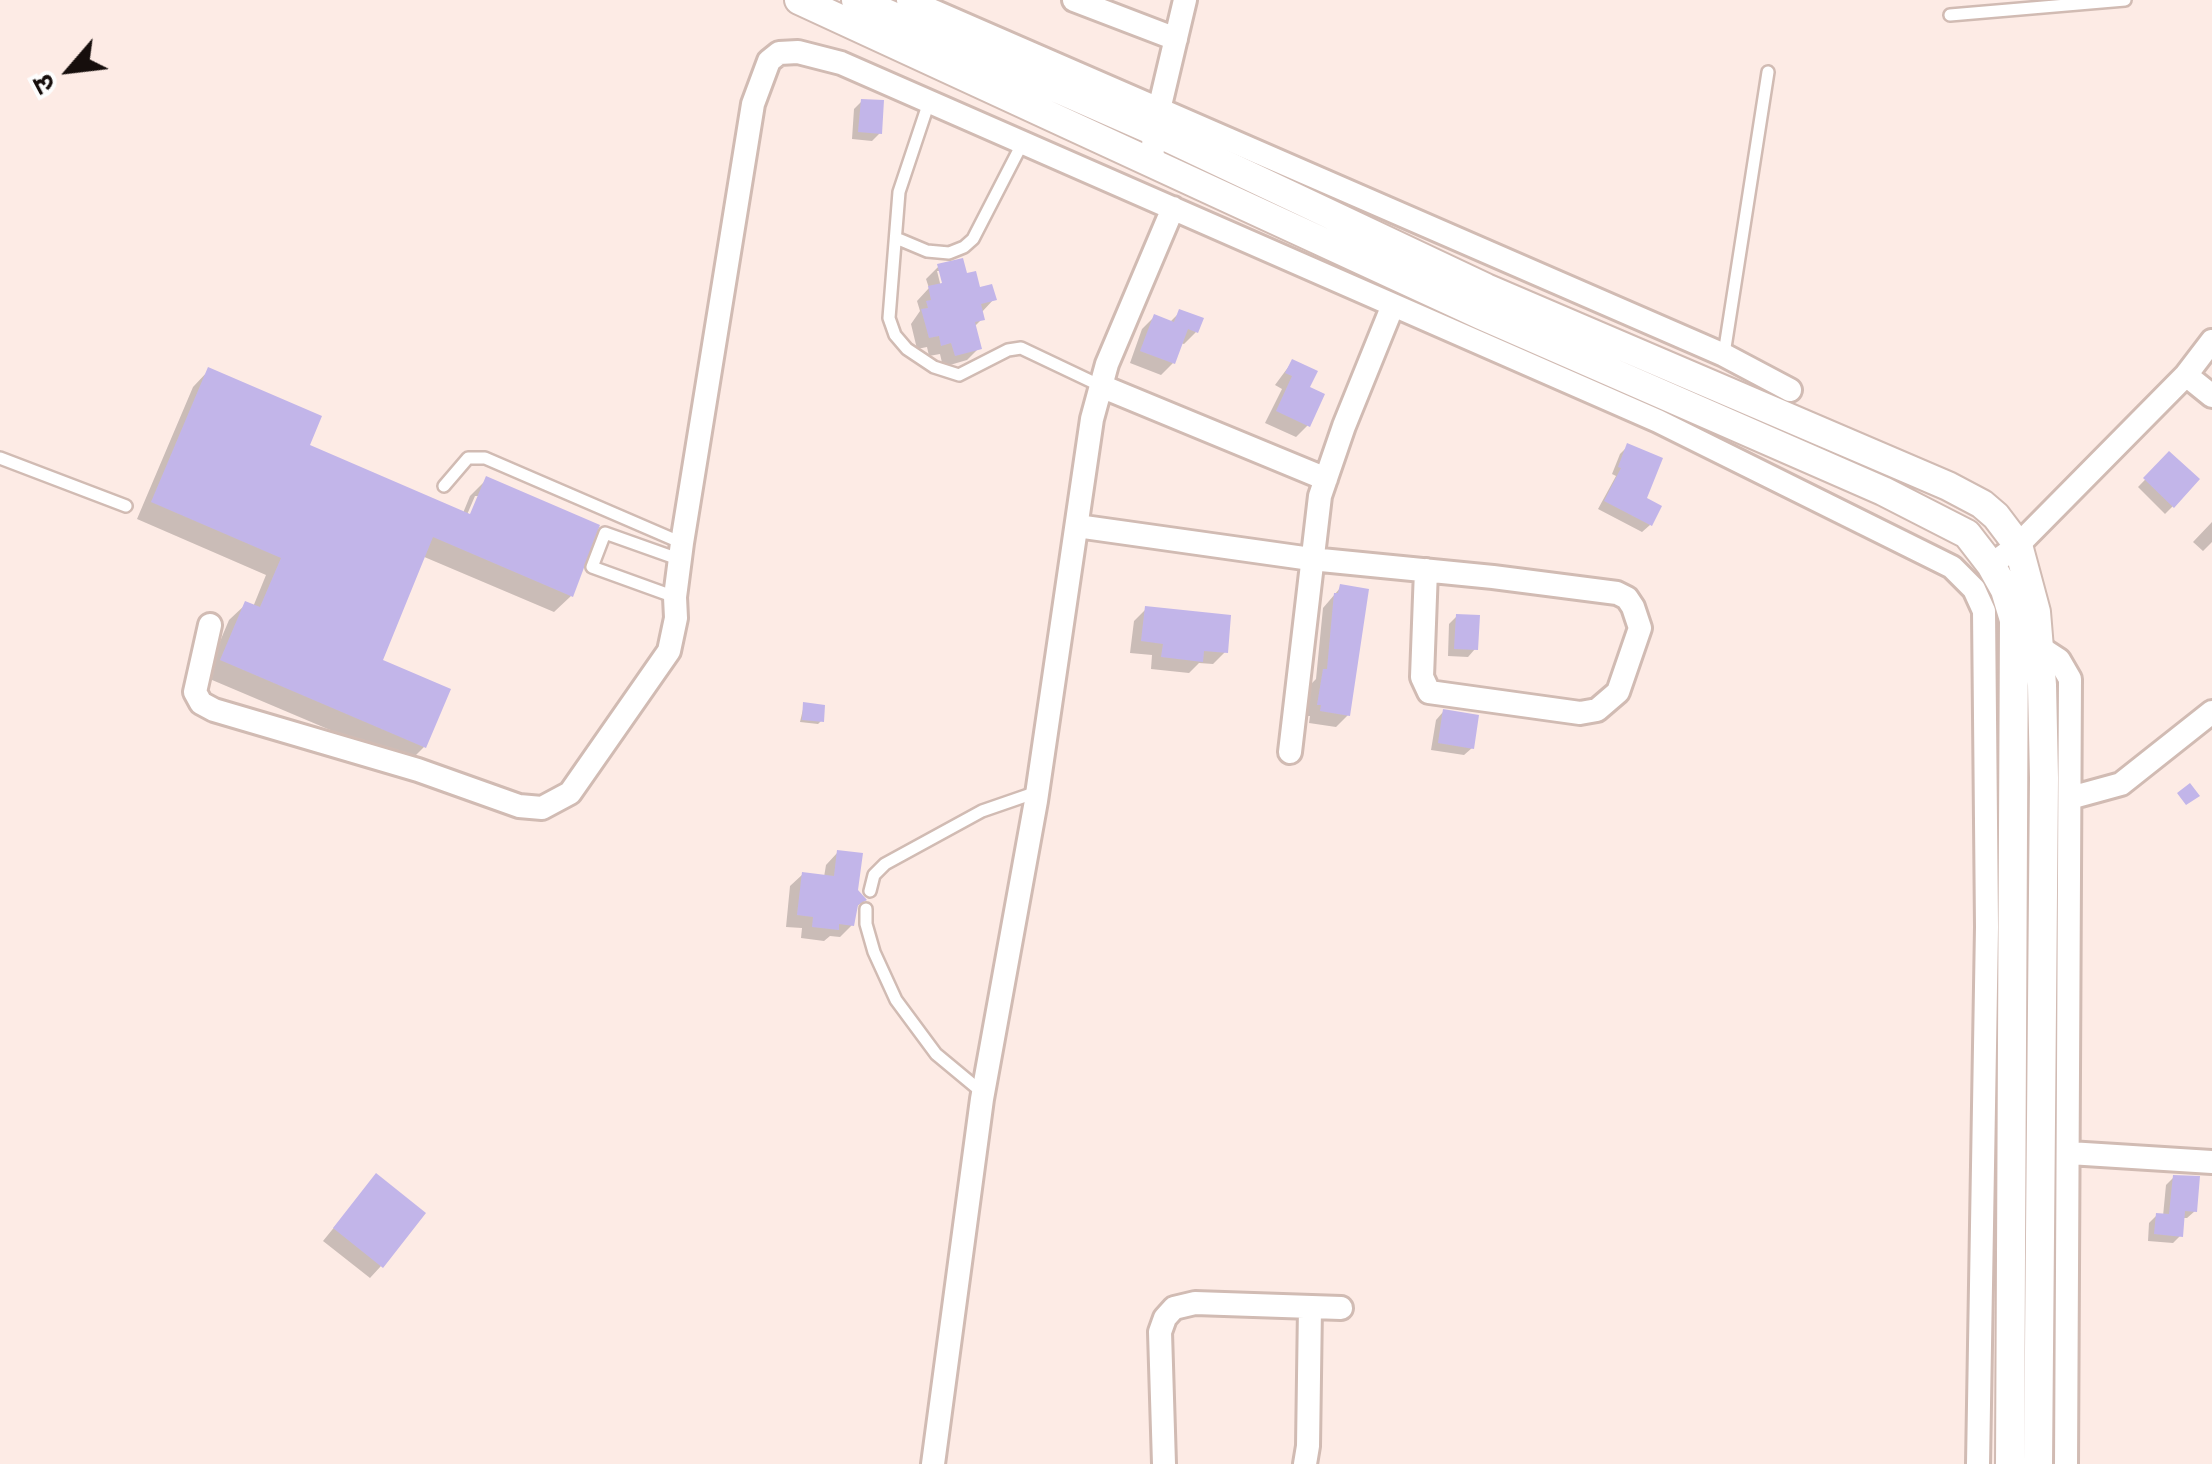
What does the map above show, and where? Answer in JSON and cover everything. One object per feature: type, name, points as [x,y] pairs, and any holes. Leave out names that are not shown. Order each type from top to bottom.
[{"type":"street","points":[[799,0],[1463,306],[1846,475],[1966,534],[2005,590],[2014,620],[2010,1464]]},
{"type":"street","points":[[856,0],[1724,354],[1790,390]]},
{"type":"street","points":[[908,0],[1486,288],[1948,486],[1996,516],[2018,545],[2036,612],[2039,647],[2044,798],[2038,1464]]},
{"type":"street","points":[[1074,0],[1176,39]]},
{"type":"street","points":[[1152,163],[1156,121],[1184,0]]},
{"type":"street","points":[[210,625],[195,692],[201,703],[214,710],[418,770],[519,806],[542,808],[570,794],[669,652],[681,552],[753,104],[769,60],[779,53],[798,52],[841,63],[1658,421],[1952,567],[1974,589],[1984,611],[1986,928],[1978,1464]]},
{"type":"street","points":[[933,1464],[983,1093],[1037,792],[1092,419],[1107,364],[1172,208]]},
{"type":"street","points":[[1290,752],[1311,558],[1326,479],[1393,305]]},
{"type":"street","points":[[1991,565],[2018,545],[2186,375],[2212,342]]},
{"type":"street","points":[[2186,375],[2212,396]]},
{"type":"street","points":[[1101,386],[1326,479]]},
{"type":"street","points":[[1831,507],[1846,475]]},
{"type":"street","points":[[1077,526],[1600,591],[1626,598],[1640,628],[1618,692],[1597,710],[1580,713],[1428,692],[1422,677],[1426,570]]},
{"type":"street","points":[[2039,647],[2059,660],[2070,679],[2066,1464]]},
{"type":"street","points":[[2070,798],[2121,784],[2212,712]]},
{"type":"street","points":[[2068,1153],[2212,1162]]},
{"type":"street","points":[[1164,1464],[1160,1332],[1174,1308],[1195,1303],[1341,1308]]},
{"type":"street","points":[[1305,1464],[1310,1307]]},
{"type":"lane","points":[[1950,16],[2125,0]]},
{"type":"lane","points":[[1724,354],[1768,72]]},
{"type":"lane","points":[[930,102],[899,192],[889,318],[896,336],[907,349],[934,366],[959,374],[1020,348],[1101,386]]},
{"type":"lane","points":[[896,238],[927,251],[949,253],[964,247],[973,239],[1022,142]]},
{"type":"lane","points":[[0,458],[126,506]]},
{"type":"lane","points":[[444,486],[468,458],[485,458],[681,552]]},
{"type":"lane","points":[[675,597],[592,567],[605,533],[681,552]]},
{"type":"lane","points":[[870,891],[874,875],[885,864],[982,811],[1037,792]]},
{"type":"lane","points":[[866,910],[874,952],[896,1000],[936,1054],[983,1093]]},
{"type":"building","points":[[861,99],[884,100],[882,134],[858,132]]},
{"type":"building","points":[[963,258],[967,273],[976,271],[980,287],[992,284],[997,300],[981,304],[985,320],[975,322],[982,349],[955,356],[951,343],[941,346],[939,336],[929,338],[921,309],[928,308],[926,301],[931,300],[928,286],[942,283],[937,264]]},
{"type":"building","points":[[1179,309],[1204,318],[1198,333],[1188,329],[1175,364],[1140,351],[1154,314],[1174,322]]},
{"type":"building","points":[[1292,359],[1318,371],[1310,387],[1325,394],[1310,427],[1276,411],[1292,376],[1285,373]]},
{"type":"building","points":[[208,367],[322,416],[310,445],[470,514],[486,476],[600,525],[573,597],[433,537],[383,660],[451,689],[426,748],[220,660],[245,601],[260,607],[281,558],[151,502]]},
{"type":"building","points":[[1627,443],[1663,458],[1647,498],[1662,506],[1652,526],[1604,501],[1621,468],[1618,467]]},
{"type":"building","points":[[2169,451],[2200,479],[2174,508],[2143,478]]},
{"type":"building","points":[[1340,584],[1369,589],[1350,716],[1320,711],[1321,705],[1317,705],[1323,669],[1327,669],[1334,593],[1338,593]]},
{"type":"building","points":[[1145,606],[1231,615],[1228,653],[1204,651],[1203,662],[1161,657],[1163,644],[1141,641]]},
{"type":"building","points":[[1456,614],[1480,615],[1478,650],[1454,649]]},
{"type":"building","points":[[803,702],[825,705],[824,722],[802,720]]},
{"type":"building","points":[[1443,709],[1479,715],[1474,749],[1438,743]]},
{"type":"building","points":[[2190,783],[2200,796],[2186,805],[2177,793]]},
{"type":"building","points":[[837,850],[863,853],[858,890],[867,900],[858,905],[854,926],[839,924],[839,930],[812,927],[813,917],[797,915],[802,872],[834,876]]},
{"type":"building","points":[[376,1173],[426,1213],[383,1268],[333,1228]]},
{"type":"building","points":[[2173,1175],[2200,1176],[2197,1212],[2185,1211],[2183,1237],[2154,1234],[2156,1213],[2169,1214]]}]
